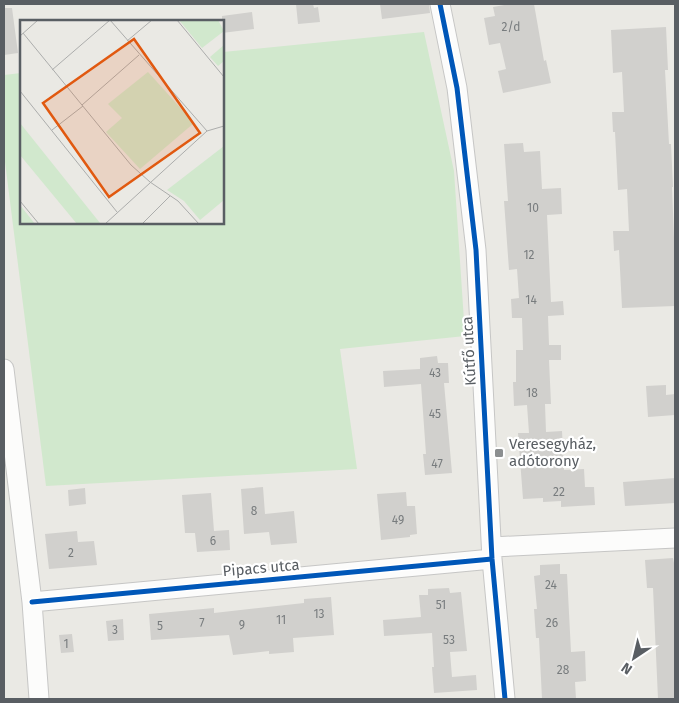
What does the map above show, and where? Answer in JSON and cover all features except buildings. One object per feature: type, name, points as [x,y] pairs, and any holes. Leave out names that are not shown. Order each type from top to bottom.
[{"type":"street","name":"Kútfő utca","points":[[440,4],[457,88],[476,250],[492,553],[505,699]]},
{"type":"street","points":[[4,369],[32,602],[39,699]]},
{"type":"street","name":"Pipacs utca","points":[[32,602],[492,553],[675,538]]},
{"type":"green space","points":[[424,32],[454,171],[465,336],[340,349],[357,469],[46,486],[4,154],[4,75],[20,73],[20,224],[224,224],[224,52]]},
{"type":"cycle path","points":[[440,4],[457,88],[476,250],[492,559],[505,699]]},
{"type":"cycle path","points":[[32,602],[492,559]]},
{"type":"place","name":"Veresegyház, adótorony","points":[[499,453]]}]
